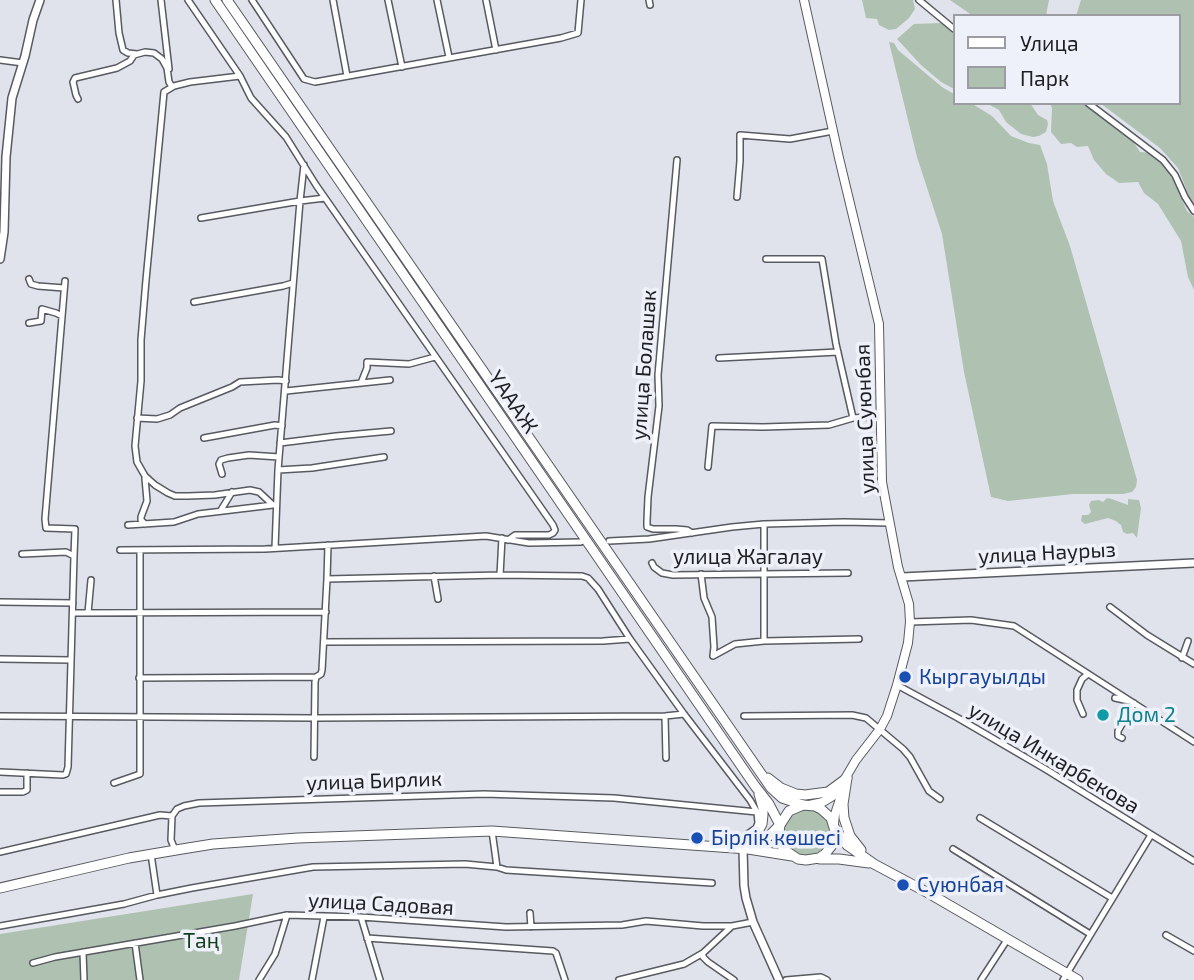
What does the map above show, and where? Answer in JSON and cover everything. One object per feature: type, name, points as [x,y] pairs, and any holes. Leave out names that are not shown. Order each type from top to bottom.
[{"type":"main road","name":"ҮАААЖ","points":[[215,0],[769,804],[780,825]]},
{"type":"main road","name":"ҮАААЖ","points":[[227,0],[774,792],[787,801],[806,805]]},
{"type":"main road","name":"улица Суюнбая","points":[[804,0],[879,324],[882,482],[898,567],[909,604],[910,622],[908,643],[897,685],[880,729],[832,797],[823,802],[806,805]]},
{"type":"main road","points":[[756,766],[781,789],[805,795],[828,792],[847,778]]},
{"type":"main road","points":[[813,860],[825,854],[835,837],[835,814],[847,778]]},
{"type":"main road","points":[[847,778],[843,804],[845,825],[853,841],[874,864]]},
{"type":"main road","points":[[725,847],[746,843],[760,829],[763,808],[755,786]]},
{"type":"main road","points":[[749,849],[763,841],[780,825],[789,811],[806,805],[821,808],[831,818],[834,827],[848,845],[874,864],[1007,940],[1065,977],[1077,980]]},
{"type":"main road","points":[[780,825],[782,846],[792,856]]},
{"type":"main road","points":[[0,888],[152,854],[213,844],[287,838],[492,831],[749,849],[806,860],[839,859],[874,864]]},
{"type":"street","points":[[0,259],[4,139],[12,98],[40,0]]},
{"type":"street","points":[[117,0],[123,50],[128,53],[150,52],[158,55],[165,63],[171,85],[174,86]]},
{"type":"street","points":[[161,0],[168,76]]},
{"type":"street","points":[[188,0],[240,76],[251,97],[286,137],[325,198],[555,530],[549,535],[505,539]]},
{"type":"street","points":[[252,0],[304,79],[315,82],[578,33],[581,0]]},
{"type":"street","points":[[333,0],[348,76]]},
{"type":"street","points":[[388,0],[402,67]]},
{"type":"street","points":[[437,0],[449,57]]},
{"type":"street","points":[[486,0],[496,50]]},
{"type":"street","points":[[919,0],[953,28]]},
{"type":"street","points":[[78,99],[73,82],[75,78],[117,68],[137,54]]},
{"type":"street","points":[[0,60],[23,63]]},
{"type":"street","points":[[240,76],[190,82],[164,92],[145,280],[135,446],[137,462],[145,476],[159,488],[175,496],[215,495],[242,490],[259,492],[275,505]]},
{"type":"street","points":[[1091,105],[1163,160],[1194,211]]},
{"type":"street","points":[[737,197],[740,135],[790,138],[833,131]]},
{"type":"street","name":"улица Болашак","points":[[677,160],[658,375],[659,406],[647,527],[687,530],[692,533]]},
{"type":"street","points":[[275,548],[275,505],[304,165]]},
{"type":"street","points":[[201,218],[325,198]]},
{"type":"street","points":[[766,259],[822,259],[853,418]]},
{"type":"street","points":[[29,279],[31,284],[38,286],[64,288]]},
{"type":"street","points":[[0,772],[66,774],[68,767],[75,529],[46,528],[65,281]]},
{"type":"street","points":[[194,302],[293,283]]},
{"type":"street","points":[[29,323],[41,321],[41,309],[62,316]]},
{"type":"street","points":[[719,358],[838,352]]},
{"type":"street","points":[[361,383],[367,368],[366,362],[409,364],[435,357]]},
{"type":"street","points":[[286,391],[390,380]]},
{"type":"street","points":[[138,418],[157,419],[170,415],[240,382],[286,382]]},
{"type":"street","points":[[708,467],[712,426],[829,425],[853,418],[881,416]]},
{"type":"street","points":[[204,438],[282,426]]},
{"type":"street","points":[[280,443],[391,431]]},
{"type":"street","points":[[222,474],[219,464],[221,460],[249,455],[279,457]]},
{"type":"street","points":[[278,470],[312,468],[384,457]]},
{"type":"street","points":[[145,476],[147,501],[141,517],[145,524]]},
{"type":"street","points":[[220,511],[232,492]]},
{"type":"street","points":[[128,526],[174,522],[198,514],[275,505]]},
{"type":"street","points":[[609,541],[649,539],[764,524],[889,523]]},
{"type":"street","points":[[764,524],[764,641]]},
{"type":"street","points":[[120,550],[275,548],[486,536],[529,543],[581,542]]},
{"type":"street","points":[[500,575],[505,539]]},
{"type":"street","points":[[139,678],[316,677],[321,674],[328,545]]},
{"type":"street","points":[[114,783],[140,774],[140,551]]},
{"type":"street","points":[[22,554],[66,552],[74,555]]},
{"type":"street","name":"улица Жагалау","points":[[652,563],[662,573],[673,575],[848,573]]},
{"type":"street","name":"улица Наурыз","points":[[902,577],[1194,563]]},
{"type":"street","points":[[701,574],[702,588],[712,617],[713,656],[735,644],[859,639]]},
{"type":"street","points":[[327,579],[500,575],[588,578],[757,812],[756,828],[741,838],[731,840],[725,847]]},
{"type":"street","points":[[434,576],[438,599]]},
{"type":"street","points":[[88,613],[91,580]]},
{"type":"street","points":[[0,602],[73,603]]},
{"type":"street","points":[[1110,607],[1135,627],[1194,664]]},
{"type":"street","points":[[73,613],[326,612]]},
{"type":"street","points":[[910,622],[971,620],[1014,626],[1194,741]]},
{"type":"street","points":[[324,642],[630,639]]},
{"type":"street","points":[[1182,658],[1188,641]]},
{"type":"street","points":[[0,659],[71,660]]},
{"type":"street","points":[[1083,714],[1077,700],[1077,690],[1082,679],[1088,674]]},
{"type":"street","points":[[314,757],[316,677]]},
{"type":"street","name":"улица Инкарбекова","points":[[897,685],[958,718],[1194,861]]},
{"type":"street","points":[[1115,698],[1133,703]]},
{"type":"street","points":[[1122,738],[1118,736],[1118,731],[1133,703]]},
{"type":"street","points":[[0,716],[315,718],[684,714]]},
{"type":"street","points":[[744,716],[852,715],[866,718],[910,757],[929,791],[940,799]]},
{"type":"street","points":[[665,716],[666,758]]},
{"type":"street","points":[[0,792],[27,790],[27,773]]},
{"type":"street","name":"улица Бирлик","points":[[0,852],[160,816],[172,816],[177,809],[199,803],[469,794],[614,798],[757,812]]},
{"type":"street","points":[[172,816],[171,840],[175,850]]},
{"type":"street","points":[[980,817],[1112,898]]},
{"type":"street","points":[[492,831],[497,867]]},
{"type":"street","points":[[1065,977],[1151,835]]},
{"type":"street","points":[[749,849],[744,886],[754,922],[779,980]]},
{"type":"street","points":[[953,849],[1090,934]]},
{"type":"street","points":[[152,854],[157,895]]},
{"type":"street","points":[[0,926],[313,867],[466,864],[712,883]]},
{"type":"street","points":[[530,913],[531,927]]},
{"type":"street","points":[[259,980],[275,954],[286,915]]},
{"type":"street","name":"улица Садовая","points":[[33,962],[286,915],[506,927],[622,925],[646,920],[703,926],[732,926],[754,922]]},
{"type":"street","points":[[312,980],[324,916]]},
{"type":"street","points":[[360,917],[380,980]]},
{"type":"street","points":[[619,980],[684,964],[703,953],[732,926]]},
{"type":"street","points":[[1166,936],[1194,951]]},
{"type":"street","points":[[367,938],[552,951],[556,953],[565,980]]},
{"type":"street","points":[[981,980],[1007,940]]},
{"type":"street","points":[[135,943],[140,980]]},
{"type":"street","points":[[83,952],[84,980]]},
{"type":"street","points":[[703,953],[703,957],[719,974],[734,980]]},
{"type":"street","points":[[786,980],[821,976],[827,980]]},
{"type":"green space","points":[[862,0],[913,0],[915,9],[896,29],[889,30],[879,25],[877,19],[866,18]]},
{"type":"green space","points":[[950,0],[1049,0],[1046,14],[970,14]]},
{"type":"green space","points":[[1081,0],[1194,0],[1194,203],[1178,168],[1160,148],[1103,105],[1180,105],[1180,14],[1077,14]]},
{"type":"green space","points":[[940,23],[953,32],[953,88],[921,65],[897,39],[914,24]]},
{"type":"green space","points":[[889,42],[894,43],[898,50],[953,93],[953,105],[974,105],[992,116],[1011,136],[1040,145],[1047,164],[1053,201],[1070,246],[1137,480],[1132,492],[1073,494],[1008,501],[991,497],[964,372],[942,234],[917,157]]},
{"type":"green space","points":[[990,105],[1031,105],[1038,115],[1047,120],[1046,132],[1033,137],[1021,134],[1006,122],[999,110]]},
{"type":"green space","points":[[1051,105],[1088,105],[1100,112],[1133,141],[1140,152],[1154,153],[1170,173],[1187,211],[1194,217],[1194,290],[1188,277],[1181,241],[1158,204],[1144,193],[1138,182],[1119,183],[1106,174],[1094,160],[1088,146],[1061,144],[1051,132]]},
{"type":"green space","points":[[1107,498],[1128,505],[1128,499],[1139,500],[1141,508],[1137,538],[1133,533],[1123,532],[1121,525],[1108,518],[1085,524],[1081,521],[1082,515],[1091,512],[1091,501],[1103,502]]},
{"type":"green space","points":[[807,809],[823,816],[830,832],[823,848],[807,855],[791,848],[784,832],[791,816]]},
{"type":"green space","name":"Таң","points":[[253,894],[239,980],[0,980],[0,934]]},
{"type":"place","name":"Кыргауылды","points":[[905,677]]},
{"type":"place","name":"Дом 2","points":[[1103,715]]},
{"type":"place","name":"Бірлік көшесі","points":[[697,838]]},
{"type":"place","name":"Суюнбая","points":[[903,885]]}]
